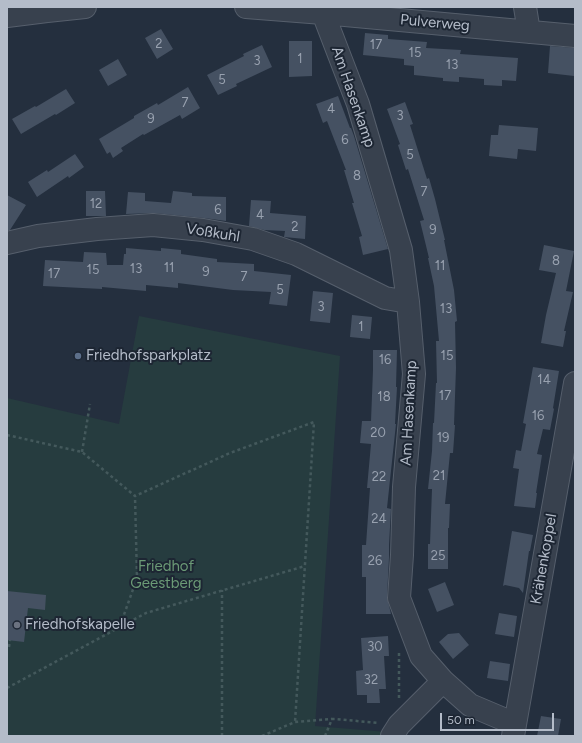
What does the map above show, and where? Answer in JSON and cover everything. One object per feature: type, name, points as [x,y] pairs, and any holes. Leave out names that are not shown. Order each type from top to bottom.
[{"type":"street","points":[[7,16],[47,10],[85,7]]},
{"type":"street","name":"Pulverweg","points":[[246,7],[575,36]]},
{"type":"street","points":[[525,7],[529,32]]},
{"type":"street","name":"Am Hasenkamp","points":[[323,13],[358,104],[402,250],[414,374],[404,487],[399,598],[421,656],[443,681],[470,705],[514,730]]},
{"type":"street","name":"Voßkuhl","points":[[7,243],[38,236],[97,229],[153,226],[203,230],[253,240],[296,254],[385,298],[408,302]]},
{"type":"street","name":"Krähenkoppel","points":[[514,730],[575,383]]},
{"type":"street","points":[[396,730],[443,681]]},
{"type":"path","points":[[82,452],[90,404]]},
{"type":"path","points":[[135,496],[230,453],[314,422],[295,722]]},
{"type":"path","points":[[7,435],[82,452],[135,496],[137,578],[120,627]]},
{"type":"path","points":[[7,688],[146,612],[305,566]]},
{"type":"path","points":[[222,590],[222,736]]},
{"type":"path","points":[[9,646],[10,640]]},
{"type":"path","points":[[262,736],[295,722],[332,719],[396,730],[399,646]]},
{"type":"path","points":[[325,736],[332,719]]},
{"type":"green space","name":"Friedhof Geestberg","points":[[139,316],[340,356],[315,726],[387,732],[384,736],[7,736],[7,398],[119,424]]},
{"type":"building","points":[[161,29],[173,49],[157,59],[145,38]]},
{"type":"building","points":[[365,33],[388,35],[388,39],[427,42],[426,48],[461,50],[460,54],[518,58],[516,81],[502,80],[502,86],[484,85],[484,79],[459,77],[459,82],[443,81],[443,78],[414,75],[414,66],[404,65],[404,59],[363,55]]},
{"type":"building","points":[[289,41],[312,41],[312,76],[289,77]]},
{"type":"building","points":[[262,45],[272,67],[236,84],[237,86],[218,95],[207,75]]},
{"type":"building","points":[[550,46],[575,48],[574,76],[548,73]]},
{"type":"building","points":[[118,59],[127,75],[108,86],[99,70]]},
{"type":"building","points":[[188,87],[200,108],[182,119],[180,115],[144,135],[143,134],[121,148],[123,151],[113,158],[110,152],[107,154],[99,139],[134,118],[134,116],[157,103],[158,105]]},
{"type":"building","points":[[66,89],[75,103],[21,134],[12,119]]},
{"type":"building","points":[[338,96],[354,136],[388,249],[363,255],[359,237],[362,236],[344,170],[346,170],[327,121],[323,123],[316,104]]},
{"type":"building","points":[[405,102],[413,124],[410,125],[427,179],[429,178],[445,240],[454,290],[457,321],[455,322],[455,425],[453,453],[450,453],[445,504],[450,504],[448,528],[448,569],[428,569],[428,544],[430,544],[432,489],[428,489],[437,383],[436,341],[439,341],[434,286],[420,221],[424,220],[408,169],[406,170],[398,145],[400,144],[387,109]]},
{"type":"building","points":[[499,125],[538,128],[536,151],[518,149],[517,159],[489,156],[491,135],[498,135]]},
{"type":"building","points":[[75,154],[84,167],[69,178],[68,176],[37,197],[28,182],[47,170],[48,172]]},
{"type":"building","points":[[86,191],[105,191],[106,216],[86,216]]},
{"type":"building","points":[[173,191],[192,193],[192,196],[226,197],[226,221],[154,213],[126,214],[128,192],[145,193],[145,201],[171,203]]},
{"type":"building","points":[[7,195],[26,205],[10,230],[7,230]]},
{"type":"building","points":[[251,200],[271,201],[270,213],[306,216],[305,239],[284,237],[285,231],[264,230],[249,226]]},
{"type":"building","points":[[544,245],[574,251],[566,291],[573,292],[564,331],[566,331],[563,347],[541,343],[556,273],[539,270]]},
{"type":"building","points":[[126,248],[161,251],[161,248],[181,250],[181,254],[217,259],[217,262],[254,264],[254,271],[291,275],[287,306],[269,304],[271,292],[233,290],[178,283],[178,288],[146,285],[146,291],[102,287],[102,289],[43,286],[45,260],[83,262],[84,252],[106,253],[107,265],[123,265]]},
{"type":"building","points":[[313,291],[333,293],[330,323],[310,321]]},
{"type":"building","points":[[352,315],[372,317],[370,339],[350,337]]},
{"type":"building","points":[[373,350],[397,350],[396,424],[387,508],[391,509],[387,597],[391,614],[366,614],[366,577],[362,577],[362,545],[366,545],[370,488],[367,488],[371,444],[360,443],[362,421],[371,421]]},
{"type":"building","points":[[533,367],[559,371],[550,430],[543,429],[537,454],[542,455],[535,508],[514,506],[519,469],[513,468],[516,450],[521,451],[526,424],[523,423]]},
{"type":"building","points":[[512,531],[533,535],[529,551],[523,593],[519,588],[505,585],[503,586]]},
{"type":"building","points":[[445,582],[454,605],[437,612],[428,589]]},
{"type":"building","name":"Friedhofskapelle","points":[[7,591],[46,595],[45,610],[28,608],[24,642],[7,640]]},
{"type":"building","points":[[499,613],[517,616],[514,637],[495,634]]},
{"type":"building","points":[[459,633],[469,645],[453,659],[439,642],[448,634]]},
{"type":"building","points":[[388,636],[389,656],[384,656],[386,689],[379,689],[380,703],[367,703],[367,695],[357,695],[356,671],[363,670],[361,638]]},
{"type":"building","points":[[490,661],[510,664],[508,681],[487,678]]},
{"type":"building","points":[[541,716],[561,719],[558,736],[537,736]]},
{"type":"place","name":"Friedhofsparkplatz","points":[[78,356]]},
{"type":"place","name":"Friedhofskapelle","points":[[17,625]]}]
